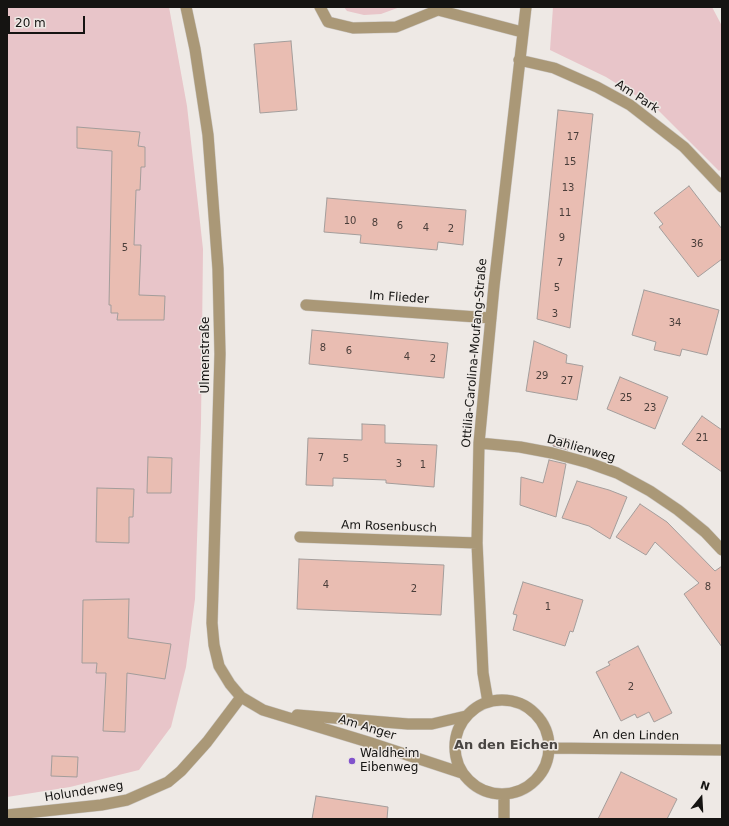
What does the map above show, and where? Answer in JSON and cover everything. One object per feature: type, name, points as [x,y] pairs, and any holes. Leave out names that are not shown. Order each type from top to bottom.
[{"type":"street","name":"Ulmenstraße","points":[[186,7],[195,49],[208,134],[218,269],[220,354],[212,623],[213,638],[219,666],[230,684],[241,697]]},
{"type":"street","points":[[320,7],[328,22],[353,28],[396,27],[436,8],[522,32]]},
{"type":"street","name":"Ottilia-Carolina-Moufang-Straße","points":[[488,702],[483,673],[477,543],[479,443],[491,318],[526,7]]},
{"type":"street","name":"Am Park","points":[[519,60],[554,68],[597,87],[630,105],[684,147],[722,188]]},
{"type":"street","name":"Im Flieder","points":[[306,305],[491,318]]},
{"type":"street","name":"Dahlienweg","points":[[479,443],[520,447],[552,453],[589,463],[617,473],[650,491],[678,510],[706,532],[722,550]]},
{"type":"street","name":"Am Rosenbusch","points":[[300,537],[477,543]]},
{"type":"street","name":"Am Anger","points":[[241,697],[263,710],[462,773]]},
{"type":"street","name":"Holunderweg","points":[[10,816],[101,805],[127,800],[168,782],[181,771],[207,742],[241,697]]},
{"type":"street","name":"Am Anger","points":[[509,700],[526,705],[538,716],[547,730],[550,748],[549,758],[537,780],[523,790],[504,795],[486,792],[470,783],[462,773],[455,756],[454,742],[457,729],[466,716],[479,705],[488,702],[509,700]]},
{"type":"street","name":"Am Anger","points":[[263,710],[328,718],[432,724],[466,716]]},
{"type":"street","name":"An den Linden","points":[[550,748],[722,750]]},
{"type":"street","points":[[504,795],[504,819]]},
{"type":"shaded area","points":[[7,7],[169,7],[187,106],[203,249],[201,423],[195,599],[186,667],[171,727],[139,770],[70,787],[7,797]]},
{"type":"shaded area","points":[[344,7],[400,7],[381,14],[364,15],[347,11]]},
{"type":"shaded area","points":[[553,7],[712,7],[722,26],[722,169],[719,171],[656,108],[606,77],[550,50]]},
{"type":"building","points":[[291,41],[297,110],[260,113],[254,44]]},
{"type":"building","points":[[558,110],[593,114],[570,328],[537,319]]},
{"type":"building","points":[[77,127],[140,132],[138,146],[145,147],[145,167],[141,167],[140,190],[136,190],[134,245],[141,245],[139,295],[165,296],[164,320],[117,320],[118,313],[111,313],[111,305],[109,305],[112,151],[77,148]]},
{"type":"building","points":[[689,186],[722,229],[722,259],[698,277],[659,227],[663,224],[654,213]]},
{"type":"building","points":[[327,198],[466,210],[463,245],[438,242],[437,250],[360,243],[361,235],[324,232]]},
{"type":"building","points":[[644,290],[719,310],[707,355],[682,349],[680,356],[654,350],[656,342],[632,335]]},
{"type":"building","points":[[312,330],[448,343],[444,378],[309,364]]},
{"type":"building","points":[[534,341],[567,355],[566,363],[583,366],[577,400],[526,391]]},
{"type":"building","points":[[620,377],[668,397],[655,429],[607,409]]},
{"type":"building","points":[[702,416],[722,430],[722,472],[682,444]]},
{"type":"building","points":[[362,424],[385,425],[385,443],[437,445],[434,487],[386,483],[386,480],[333,478],[333,486],[306,485],[308,438],[362,440]]},
{"type":"building","points":[[555,437],[570,440],[568,450],[553,446]]},
{"type":"building","points":[[148,457],[172,458],[171,493],[147,493]]},
{"type":"building","points":[[549,460],[566,464],[556,517],[520,505],[521,477],[543,483]]},
{"type":"building","points":[[577,481],[627,497],[610,539],[589,526],[562,518]]},
{"type":"building","points":[[97,488],[134,489],[133,517],[129,517],[129,543],[96,542]]},
{"type":"building","points":[[640,504],[667,522],[715,571],[722,566],[722,647],[684,594],[699,583],[655,542],[646,555],[616,537]]},
{"type":"building","points":[[299,559],[444,565],[441,615],[297,609]]},
{"type":"building","points":[[523,582],[583,600],[573,632],[570,631],[565,646],[513,630],[517,615],[513,614]]},
{"type":"building","points":[[129,599],[128,638],[171,644],[165,679],[127,673],[125,732],[103,731],[106,673],[96,673],[97,663],[82,663],[83,600]]},
{"type":"building","points":[[638,646],[672,713],[654,722],[649,712],[637,718],[635,714],[621,721],[596,672],[610,665],[608,662]]},
{"type":"building","points":[[52,756],[78,757],[77,777],[51,776]]},
{"type":"building","points":[[621,772],[677,799],[667,819],[598,819]]},
{"type":"building","points":[[316,796],[388,807],[387,819],[312,819]]},
{"type":"place","name":"Waldheim Eibenweg","points":[[352,761]]},
{"type":"district","name":"An den Eichen","points":[[506,746]]}]
